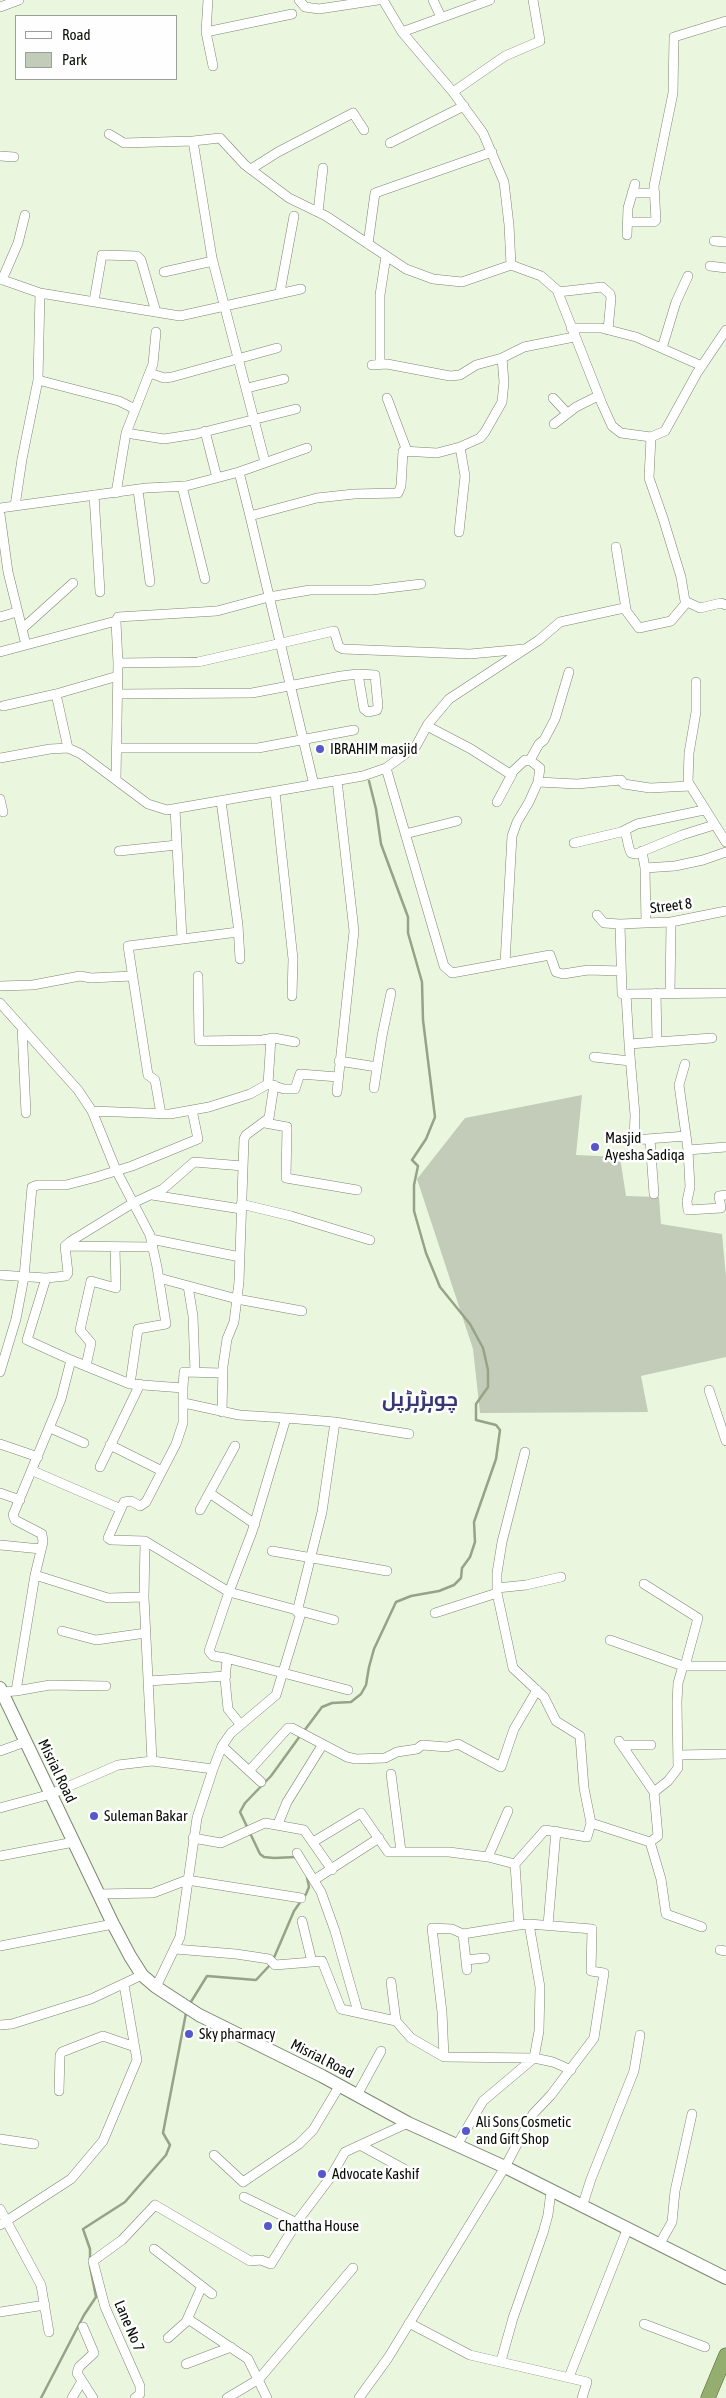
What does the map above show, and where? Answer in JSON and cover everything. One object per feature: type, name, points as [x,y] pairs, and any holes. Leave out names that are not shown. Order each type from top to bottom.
[{"type":"highway","points":[[708,2398],[726,2355]]},
{"type":"main road","name":"Misrial Road","points":[[1,1690],[113,1924],[142,1975],[156,1987],[199,2015],[340,2085],[408,2124],[505,2167],[627,2230],[726,2278]]},
{"type":"street","points":[[0,7],[19,0]]},
{"type":"street","points":[[208,0],[206,32],[213,66]]},
{"type":"street","points":[[299,0],[305,7],[319,9],[378,0]]},
{"type":"street","points":[[383,0],[402,32],[477,121],[492,152],[504,182],[510,225],[511,265]]},
{"type":"street","points":[[433,0],[441,17]]},
{"type":"street","points":[[402,32],[490,0]]},
{"type":"street","points":[[454,92],[505,56],[540,40],[533,0]]},
{"type":"street","points":[[206,32],[292,14]]},
{"type":"street","points":[[628,222],[654,222],[656,220],[654,186],[665,123],[673,93],[672,40],[676,35],[726,21]]},
{"type":"street","points":[[390,144],[464,106]]},
{"type":"street","points":[[251,169],[278,152],[353,113],[364,130]]},
{"type":"street","points":[[109,134],[124,143],[193,141],[220,138],[251,169],[289,198],[318,212],[406,269],[433,280],[462,282],[511,265],[541,276],[558,292],[598,396],[616,430],[621,433],[651,437],[661,434],[669,426],[681,400],[726,330]]},
{"type":"street","points":[[193,141],[213,260],[240,358],[265,462]]},
{"type":"street","points":[[368,244],[376,193],[492,152]]},
{"type":"street","points":[[0,156],[14,157]]},
{"type":"street","points":[[318,212],[323,168]]},
{"type":"street","points":[[627,234],[633,188],[655,193]]},
{"type":"street","points":[[25,215],[18,243],[1,279],[40,293],[180,316],[226,304],[301,289]]},
{"type":"street","points":[[280,292],[294,216]]},
{"type":"street","points":[[714,241],[726,242]]},
{"type":"street","points":[[94,301],[102,255],[137,256],[142,260],[156,312]]},
{"type":"street","points":[[386,256],[380,295],[376,364],[450,376],[460,374],[476,365],[502,358],[524,346],[573,333],[608,330],[636,337],[702,366]]},
{"type":"street","points":[[164,272],[213,260]]},
{"type":"street","points":[[710,266],[726,268]]},
{"type":"street","points":[[662,348],[676,302],[688,276]]},
{"type":"street","points":[[558,292],[602,286],[611,298],[608,330]]},
{"type":"street","points":[[15,506],[22,459],[38,380],[40,293]]},
{"type":"street","points":[[116,492],[126,433],[153,364],[156,332]]},
{"type":"street","points":[[150,373],[164,378],[172,377],[277,348]]},
{"type":"street","points":[[250,516],[316,498],[354,494],[398,493],[401,486],[403,452],[437,453],[460,447],[480,438],[502,402],[504,382],[502,358]]},
{"type":"street","points":[[247,388],[284,379]]},
{"type":"street","points":[[38,380],[119,401],[135,409]]},
{"type":"street","points":[[554,424],[568,413],[598,396]]},
{"type":"street","points":[[387,398],[407,451]]},
{"type":"street","points":[[553,398],[568,413]]},
{"type":"street","points":[[126,433],[164,439],[296,409]]},
{"type":"street","points":[[205,431],[217,478]]},
{"type":"street","points":[[651,437],[649,478],[681,577],[684,601],[700,608],[721,603],[726,604]]},
{"type":"street","points":[[458,532],[465,476],[460,447]]},
{"type":"street","points":[[0,508],[116,492],[182,486],[238,472],[307,448]]},
{"type":"street","points":[[238,472],[314,785]]},
{"type":"street","points":[[182,486],[205,579]]},
{"type":"street","points":[[138,490],[150,582]]},
{"type":"street","points":[[94,495],[100,592]]},
{"type":"street","points":[[0,514],[4,573],[26,645]]},
{"type":"street","points":[[616,547],[626,609],[640,628],[671,621],[687,602]]},
{"type":"street","points":[[22,629],[73,582]]},
{"type":"street","points":[[0,652],[116,621],[118,617],[126,615],[217,611],[269,596],[310,590],[372,590],[421,584]]},
{"type":"street","points":[[0,758],[50,749],[68,748],[81,754],[148,804],[167,810],[337,780],[386,768],[416,746],[427,726],[448,699],[539,640],[560,622],[626,609]]},
{"type":"street","points":[[0,617],[17,612]]},
{"type":"street","points":[[116,621],[118,663],[116,780]]},
{"type":"street","points":[[118,663],[198,662],[334,631],[339,647],[342,649],[470,654],[524,649]]},
{"type":"street","points":[[530,760],[539,744],[544,740],[555,719],[569,672]]},
{"type":"street","points":[[117,694],[252,693],[358,674]]},
{"type":"street","points":[[3,706],[56,694],[118,676]]},
{"type":"street","points":[[696,682],[696,712],[687,767],[690,786],[726,842]]},
{"type":"street","points":[[56,694],[68,748]]},
{"type":"street","points":[[427,726],[512,774]]},
{"type":"street","points":[[116,748],[247,749],[354,730]]},
{"type":"street","points":[[497,802],[512,774],[525,760],[530,760],[540,768],[538,782],[517,822],[512,836],[505,963]]},
{"type":"street","points":[[386,768],[444,966],[452,973],[550,955],[556,972],[563,974],[588,970],[621,971]]},
{"type":"street","points":[[337,780],[354,932],[337,1092]]},
{"type":"street","points":[[538,782],[577,784],[621,780],[624,784],[650,788],[690,786]]},
{"type":"street","points":[[275,792],[293,959],[292,996]]},
{"type":"street","points":[[0,799],[3,812]]},
{"type":"street","points":[[221,801],[240,959]]},
{"type":"street","points":[[174,809],[182,938]]},
{"type":"street","points":[[574,842],[625,830],[637,824],[704,810]]},
{"type":"street","points":[[405,834],[457,822]]},
{"type":"street","points":[[625,830],[631,853],[636,854],[682,835],[714,825]]},
{"type":"street","points":[[119,851],[177,845]]},
{"type":"street","points":[[642,851],[645,868],[646,923]]},
{"type":"street","points":[[645,868],[675,866],[726,852]]},
{"type":"street","name":"Street 8","points":[[620,924],[671,922],[726,911]]},
{"type":"street","points":[[597,915],[604,923],[620,924],[622,994],[726,992]]},
{"type":"street","points":[[670,994],[671,922]]},
{"type":"street","points":[[161,1114],[155,1080],[148,1075],[132,976],[129,945],[238,932]]},
{"type":"street","points":[[0,986],[33,985],[80,976],[90,978],[132,976]]},
{"type":"street","points":[[198,976],[199,1041],[255,1041],[271,1038],[295,1042]]},
{"type":"street","points":[[374,1088],[391,993]]},
{"type":"street","points":[[656,993],[657,1041]]},
{"type":"street","points":[[626,994],[635,1115],[634,1140],[686,1136]]},
{"type":"street","points":[[2,1009],[22,1027],[78,1090],[92,1110],[116,1170],[152,1243],[166,1324],[138,1330],[135,1384],[100,1467]]},
{"type":"street","points":[[22,1027],[26,1113]]},
{"type":"street","points":[[222,1412],[222,1373],[227,1339],[234,1322],[237,1300],[246,1135],[265,1122],[271,1112],[271,1038]]},
{"type":"street","points":[[629,1044],[712,1038]]},
{"type":"street","points":[[594,1057],[630,1061]]},
{"type":"street","points":[[339,1061],[378,1066]]},
{"type":"street","points":[[685,1064],[679,1085],[688,1150],[690,1187],[687,1201],[688,1210],[720,1208],[719,1196],[726,1196]]},
{"type":"street","points":[[92,1110],[161,1114],[192,1110],[250,1094],[271,1085],[284,1089],[295,1089],[300,1074],[338,1077]]},
{"type":"street","points":[[0,1372],[16,1319],[24,1277],[32,1187],[38,1185],[66,1185],[132,1166],[198,1139],[192,1110]]},
{"type":"street","points":[[265,1122],[287,1127],[286,1178],[357,1190]]},
{"type":"street","points":[[650,1139],[654,1194]]},
{"type":"street","points":[[688,1150],[726,1146]]},
{"type":"street","points":[[0,1275],[46,1278],[66,1276],[68,1273],[66,1246],[71,1241],[133,1203],[163,1189],[194,1162],[243,1166]]},
{"type":"street","points":[[152,1195],[291,1216],[370,1240]]},
{"type":"street","points":[[66,1246],[115,1247],[152,1243],[240,1257]]},
{"type":"street","points":[[86,1366],[91,1343],[80,1330],[90,1281],[116,1288],[115,1247]]},
{"type":"street","points":[[46,1278],[27,1340],[86,1366],[135,1384],[183,1388]]},
{"type":"street","points":[[159,1278],[237,1300],[302,1311]]},
{"type":"street","points":[[188,1286],[193,1316],[195,1372]]},
{"type":"street","points":[[16,1691],[42,1534],[14,1517],[61,1399],[72,1360]]},
{"type":"street","points":[[222,1373],[184,1372],[183,1423],[176,1444],[143,1505],[126,1501],[108,1538],[111,1540],[144,1541],[229,1592],[334,1620]]},
{"type":"street","points":[[710,1390],[726,1442]]},
{"type":"street","points":[[184,1404],[222,1412],[335,1422],[409,1434]]},
{"type":"street","points":[[286,1418],[255,1524],[209,1651],[214,1656],[348,1690]]},
{"type":"street","points":[[156,1987],[180,1937],[197,1818],[222,1746],[240,1724],[276,1695],[283,1673],[322,1512],[335,1422]]},
{"type":"street","points":[[50,1428],[84,1443]]},
{"type":"street","points":[[0,1444],[38,1458]]},
{"type":"street","points":[[110,1446],[162,1470]]},
{"type":"street","points":[[200,1510],[211,1494],[235,1446]]},
{"type":"street","points":[[518,1925],[515,1864],[545,1830],[586,1837],[591,1823],[584,1788],[580,1736],[556,1721],[544,1697],[513,1668],[497,1591],[502,1542],[525,1452]]},
{"type":"street","points":[[33,1471],[121,1509]]},
{"type":"street","points":[[0,1493],[20,1500]]},
{"type":"street","points":[[211,1494],[255,1524]]},
{"type":"street","points":[[144,1541],[144,1596],[152,1761]]},
{"type":"street","points":[[0,1545],[41,1549]]},
{"type":"street","points":[[272,1551],[387,1571]]},
{"type":"street","points":[[36,1575],[108,1598],[144,1596]]},
{"type":"street","points":[[435,1613],[497,1591],[561,1577]]},
{"type":"street","points":[[644,1584],[698,1618],[678,1683],[678,1768],[668,1781],[654,1792]]},
{"type":"street","points":[[62,1631],[94,1640],[146,1633]]},
{"type":"street","points":[[610,1640],[684,1666],[726,1666]]},
{"type":"street","points":[[226,1658],[228,1710],[240,1724]]},
{"type":"street","points":[[148,1681],[226,1676]]},
{"type":"street","points":[[1,1690],[16,1691],[50,1685],[106,1686]]},
{"type":"street","points":[[249,1771],[288,1728],[302,1733],[347,1757],[356,1759],[385,1758],[402,1751],[418,1749],[422,1745],[447,1747],[458,1744],[502,1767],[514,1730],[537,1690]]},
{"type":"street","points":[[0,1751],[25,1742]]},
{"type":"street","points":[[650,1842],[658,1836],[654,1792],[620,1743],[651,1746]]},
{"type":"street","points":[[278,1824],[288,1802],[323,1744]]},
{"type":"street","points":[[222,1746],[261,1782]]},
{"type":"street","points":[[679,1755],[726,1754]]},
{"type":"street","points":[[0,1808],[51,1794],[118,1765],[152,1761],[213,1769]]},
{"type":"street","points":[[391,1774],[401,1851]]},
{"type":"street","points":[[488,1857],[508,1811]]},
{"type":"street","points":[[313,1842],[359,1813],[365,1817],[388,1852],[449,1852],[488,1857],[515,1864]]},
{"type":"street","points":[[193,1838],[221,1843],[265,1823],[278,1824],[304,1830],[332,1870]]},
{"type":"street","points":[[591,1823],[650,1842]]},
{"type":"street","points":[[548,1925],[556,1831]]},
{"type":"street","points":[[314,1880],[379,1838]]},
{"type":"street","points":[[0,1856],[74,1842]]},
{"type":"street","points":[[650,1842],[661,1879],[666,1914],[702,1927]]},
{"type":"street","points":[[297,1853],[314,1880],[335,1931],[358,2012]]},
{"type":"street","points":[[98,1894],[153,1893],[187,1880],[301,1898]]},
{"type":"street","points":[[302,1921],[312,1962]]},
{"type":"street","points":[[0,1946],[113,1924]]},
{"type":"street","points":[[457,2145],[483,2101],[534,2058],[539,2031],[540,1987],[529,1924]]},
{"type":"street","points":[[360,2398],[409,2323],[505,2167],[533,2114],[571,2070],[594,2038],[604,1973],[591,1971],[592,1929],[529,1924],[463,1934],[452,1929],[432,1928],[442,2012],[444,2057]]},
{"type":"street","points":[[463,1934],[467,1970]]},
{"type":"street","points":[[174,1949],[272,1962],[322,1962],[341,2009],[396,2021]]},
{"type":"street","points":[[466,1960],[485,1958]]},
{"type":"street","points":[[0,2025],[12,2024],[91,1999],[142,1975]]},
{"type":"street","points":[[391,1982],[396,2021],[411,2038],[444,2057],[534,2058],[553,2062],[571,2070]]},
{"type":"street","points":[[3,2222],[71,2179],[104,2141],[137,2060],[124,1985]]},
{"type":"street","points":[[582,2207],[634,2071],[640,2035]]},
{"type":"street","points":[[58,2091],[60,2055],[62,2052],[103,2036],[135,2047]]},
{"type":"street","points":[[357,2095],[381,2051]]},
{"type":"street","points":[[214,2155],[244,2182],[300,2144],[313,2130],[340,2085]]},
{"type":"street","points":[[659,2245],[672,2222],[675,2191],[692,2114]]},
{"type":"street","points":[[244,2197],[297,2223],[330,2178],[345,2152],[408,2124]]},
{"type":"street","points":[[0,2140],[34,2144]]},
{"type":"street","points":[[360,2145],[404,2169]]},
{"type":"street","points":[[501,2361],[513,2318],[543,2233],[548,2215],[551,2191]]},
{"type":"street","name":"Lane No 7","points":[[135,2398],[140,2394],[140,2386],[105,2307],[93,2261],[122,2240],[155,2205],[250,2261],[261,2260],[273,2263],[297,2223]]},
{"type":"street","points":[[0,2209],[3,2222],[41,2285],[49,2332]]},
{"type":"street","points":[[569,2377],[627,2230]]},
{"type":"street","points":[[154,2249],[212,2294]]},
{"type":"street","points":[[227,2398],[259,2379],[353,2268]]},
{"type":"street","points":[[168,2338],[188,2319],[202,2286]]},
{"type":"street","points":[[0,2312],[45,2305]]},
{"type":"street","points":[[188,2319],[248,2359],[259,2379],[266,2398]]},
{"type":"street","points":[[409,2323],[470,2355],[587,2382],[582,2398]]},
{"type":"street","points":[[644,2324],[705,2347]]},
{"type":"street","points":[[83,2327],[94,2353],[77,2370],[93,2398]]},
{"type":"street","points":[[186,2364],[231,2347]]},
{"type":"street","points":[[72,2398],[82,2381]]},
{"type":"green space","points":[[582,1095],[576,1155],[620,1157],[626,1196],[659,1197],[661,1224],[722,1234],[726,1277],[726,1357],[641,1376],[648,1412],[480,1413],[473,1349],[417,1179],[465,1118]]},
{"type":"waterway","points":[[304,1731],[322,1707],[332,1703],[351,1702],[361,1694],[366,1685],[374,1649],[396,1602],[411,1596],[439,1591],[454,1585],[461,1578],[462,1568],[470,1557],[475,1542],[474,1522],[496,1459],[500,1430],[496,1425],[476,1420],[476,1404],[488,1387],[488,1370],[483,1348],[470,1324],[440,1287],[426,1253],[414,1211],[414,1185],[418,1166],[412,1160],[426,1139],[435,1117],[423,1020],[422,982],[408,933],[408,917],[381,844],[376,809],[369,781]]},
{"type":"waterway","points":[[296,1857],[274,1858],[264,1857],[260,1854],[240,1812],[245,1803],[271,1776],[300,1736]]},
{"type":"waterway","points":[[273,1960],[294,1911],[309,1887],[307,1877]]},
{"type":"waterway","points":[[189,2005],[207,1976],[256,1980],[270,1965]]},
{"type":"waterway","points":[[41,2398],[84,2315],[96,2297],[90,2266],[90,2249],[83,2229],[125,2202],[166,2155],[170,2145],[163,2133],[186,2013]]},
{"type":"place","name":"IBRAHIM masjid","points":[[320,749]]},
{"type":"place","name":"Masjid Ayesha Sadiqa","points":[[595,1147]]},
{"type":"place","name":"Suleman Bakar","points":[[94,1816]]},
{"type":"place","name":"Sky pharmacy","points":[[189,2034]]},
{"type":"place","name":"Ali Sons Cosmetic and Gift Shop","points":[[466,2131]]},
{"type":"place","name":"Advocate Kashif","points":[[322,2174]]},
{"type":"place","name":"Chattha House","points":[[268,2226]]},
{"type":"district","name":"چوہڑہڑپل","points":[[420,1400]]}]
